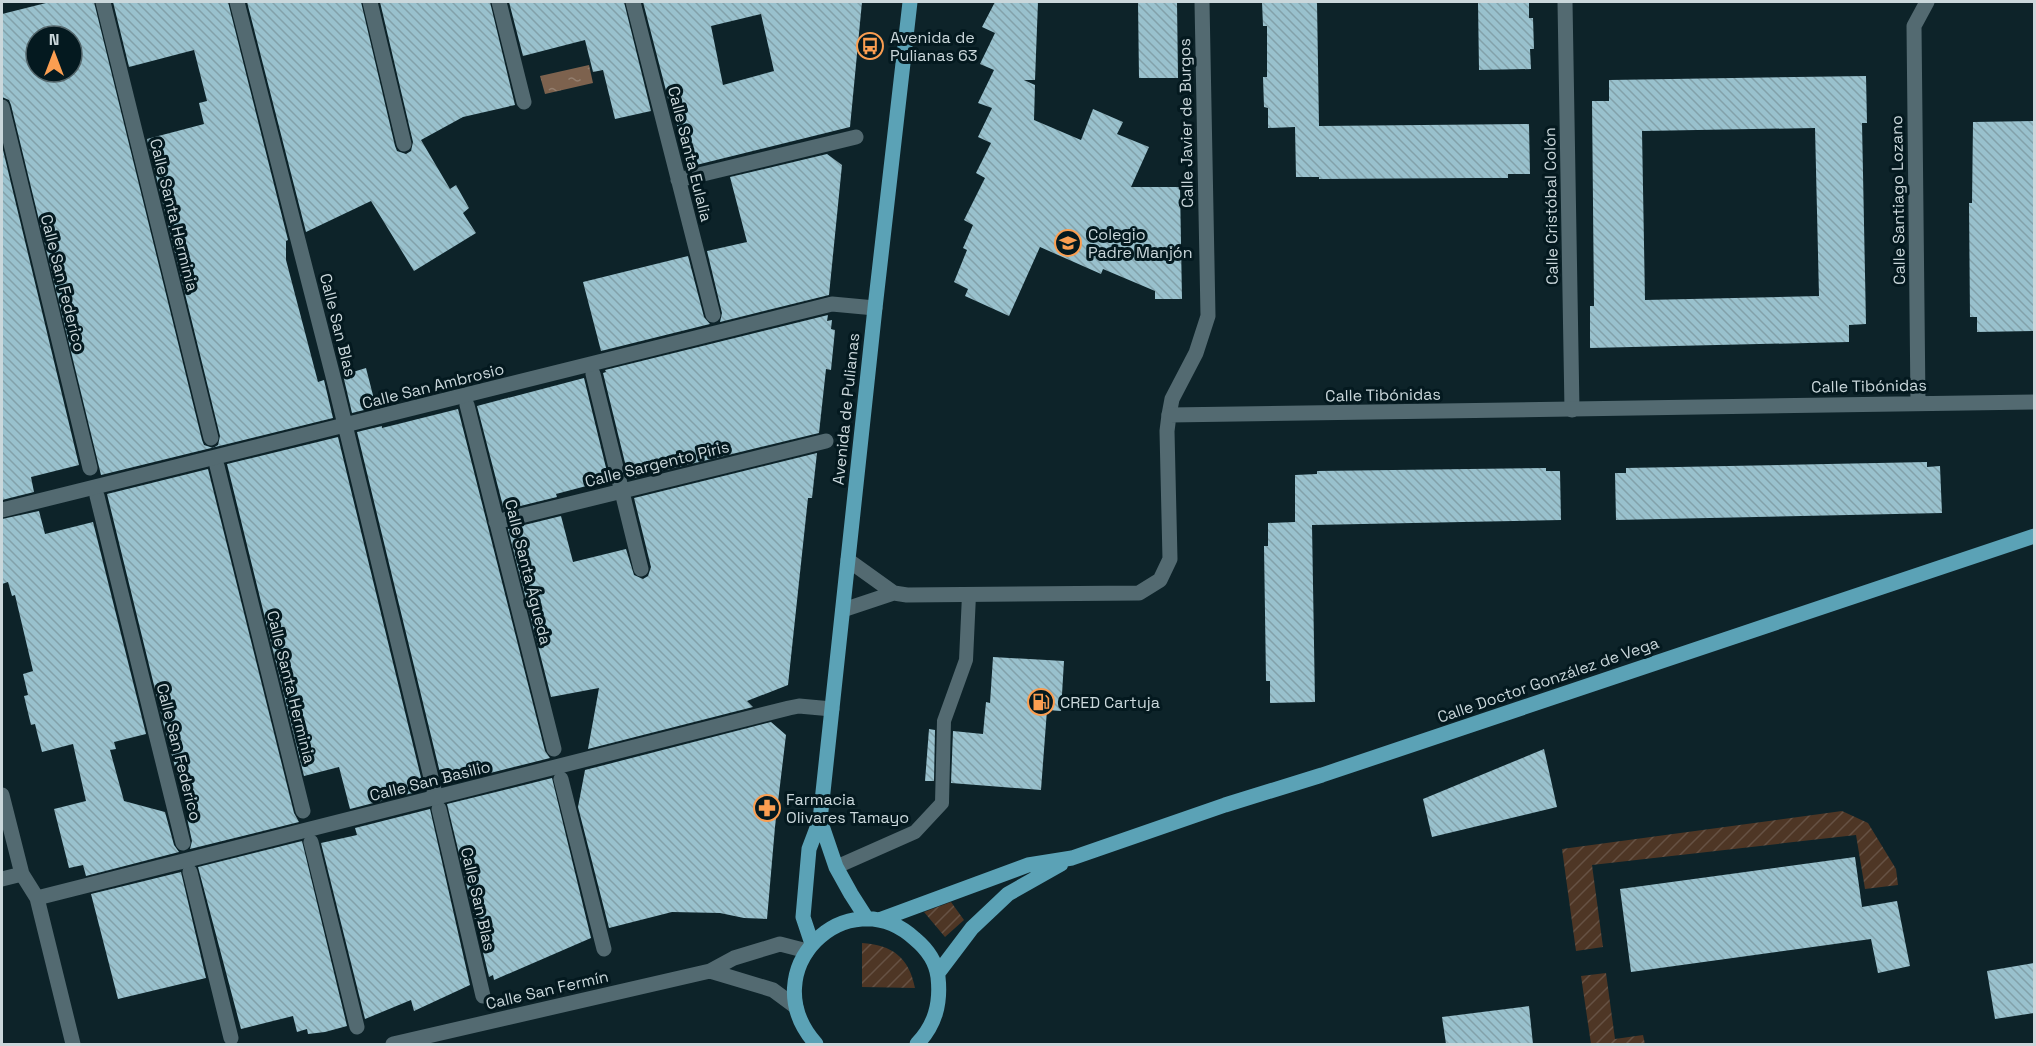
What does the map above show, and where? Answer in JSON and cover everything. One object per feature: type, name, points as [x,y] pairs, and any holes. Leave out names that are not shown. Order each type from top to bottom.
[{"type":"main road","name":"Avenida de Pulianas","points":[[810,947],[803,917],[809,849],[820,820],[910,2]]},
{"type":"main road","name":"Calle Doctor González de Vega","points":[[810,947],[831,929],[848,921],[873,919],[1028,866],[1072,858],[2034,536]]},
{"type":"main road","name":"Avenida de Pulianas","points":[[820,820],[836,867],[850,894],[873,919]]},
{"type":"main road","name":"Calle Doctor González de Vega","points":[[938,973],[972,928],[1008,894],[1072,858]]},
{"type":"main road","points":[[873,919],[894,924],[907,931],[926,948],[938,973],[940,994],[936,1014],[927,1034],[917,1044]]},
{"type":"main road","points":[[810,947],[798,966],[794,984],[795,1007],[805,1037],[816,1044]]},
{"type":"street","name":"Calle Santa Herminia","points":[[103,2],[211,438]]},
{"type":"street","name":"Calle San Blas","points":[[237,2],[345,426],[483,996]]},
{"type":"street","points":[[370,2],[404,144]]},
{"type":"street","points":[[499,2],[524,102]]},
{"type":"street","name":"Calle Santa Eulalia","points":[[633,2],[712,315]]},
{"type":"street","name":"Calle Javier de Burgos","points":[[1169,415],[1172,399],[1196,353],[1208,316],[1202,2]]},
{"type":"street","name":"Calle Cristóbal Colón","points":[[1565,2],[1572,410]]},
{"type":"street","name":"Calle Santiago Lozano","points":[[1918,402],[1914,26],[1927,2]]},
{"type":"street","name":"Calle San Federico","points":[[2,107],[90,468]]},
{"type":"street","points":[[678,180],[856,137]]},
{"type":"street","name":"Calle San Ambrosio","points":[[2,510],[832,304],[875,308]]},
{"type":"street","points":[[593,374],[641,569]]},
{"type":"street","name":"Calle Tibónidas","points":[[1169,415],[2034,402]]},
{"type":"street","name":"Calle Santa Águeda","points":[[467,405],[554,749]]},
{"type":"street","points":[[843,610],[894,594],[1139,594],[1160,580],[1170,559],[1167,431],[1169,415]]},
{"type":"street","name":"Calle Sargento Piris","points":[[496,522],[826,441]]},
{"type":"street","name":"Calle Santa Herminia","points":[[217,466],[303,812]]},
{"type":"street","name":"Calle San Federico","points":[[97,496],[183,843]]},
{"type":"street","points":[[848,560],[894,594]]},
{"type":"street","name":"Calle San Basilio","points":[[37,898],[437,804],[789,708],[799,706],[832,709]]},
{"type":"street","points":[[561,779],[604,949]]},
{"type":"street","points":[[2,795],[22,874],[37,898],[73,1044]]},
{"type":"street","points":[[311,842],[357,1027]]},
{"type":"street","points":[[190,872],[231,1038]]},
{"type":"street","points":[[2,879],[22,874]]},
{"type":"street","name":"Calle San Fermín","points":[[393,1044],[710,971],[734,958],[780,944],[810,947]]},
{"type":"street","name":"Calle San Fermín","points":[[710,971],[773,990],[795,1007]]},
{"type":"lane","points":[[836,867],[915,832],[942,803],[944,721],[966,660],[969,595]]},
{"type":"shaded area","points":[[1842,811],[1868,823],[1896,869],[1898,885],[1865,889],[1856,835],[1592,865],[1603,947],[1576,951],[1562,849]]},
{"type":"shaded area","points":[[951,902],[964,920],[945,937],[924,912]]},
{"type":"shaded area","points":[[862,943],[882,947],[897,955],[908,968],[915,988],[862,987]]},
{"type":"shaded area","points":[[1606,973],[1615,1039],[1643,1035],[1645,1044],[1591,1044],[1581,976]]},
{"type":"water","points":[[589,65],[593,83],[545,94],[540,76]]},
{"type":"building","points":[[50,2],[94,2],[202,440],[204,445],[212,448],[101,475],[11,105],[9,100],[2,97],[2,14]]},
{"type":"building","points":[[113,2],[228,2],[288,240],[286,241],[286,260],[318,382],[324,380],[333,418],[214,447],[218,445],[220,436],[147,139],[204,124],[199,103],[207,101],[194,50],[129,67]]},
{"type":"building","points":[[247,2],[361,2],[395,146],[397,151],[406,154],[411,151],[413,142],[380,2],[490,2],[515,105],[463,117],[421,140],[450,189],[456,185],[469,208],[463,213],[476,233],[414,271],[371,201],[306,232]]},
{"type":"building","points":[[509,2],[624,2],[651,111],[615,119],[603,70],[593,72],[585,40],[523,56]]},
{"type":"building","points":[[643,2],[862,2],[850,127],[688,167],[672,106],[670,106]],"holes":[[[761,14],[774,71],[723,85],[711,26]]]},
{"type":"building","points":[[995,2],[1038,2],[1035,80],[1024,80],[1035,85],[1034,120],[1081,140],[1093,109],[1123,122],[1117,134],[1149,147],[1131,187],[1180,187],[1182,299],[1155,299],[1155,291],[1103,269],[1101,274],[1040,247],[1009,316],[965,296],[968,289],[954,282],[967,250],[963,248],[973,225],[964,220],[985,178],[976,173],[991,143],[978,137],[992,108],[978,103],[994,70],[980,64],[995,33],[982,27]]},
{"type":"building","points":[[1138,2],[1177,2],[1178,78],[1139,78]]},
{"type":"building","points":[[1262,2],[1317,2],[1319,126],[1529,124],[1530,174],[1508,174],[1508,178],[1319,179],[1319,177],[1296,177],[1295,127],[1268,128],[1268,108],[1264,107],[1263,77],[1267,77],[1267,26],[1263,26]]},
{"type":"building","points":[[1478,2],[1529,2],[1529,18],[1533,18],[1534,49],[1530,49],[1531,69],[1479,70]]},
{"type":"building","points":[[1866,76],[1867,123],[1862,123],[1866,324],[1849,325],[1849,342],[1590,348],[1590,306],[1594,306],[1592,101],[1609,101],[1609,80]],"holes":[[[1815,128],[1819,296],[1645,300],[1642,131]]]},
{"type":"building","points":[[2034,121],[2033,331],[1977,332],[1977,317],[1970,317],[1969,203],[1972,203],[1973,122]]},
{"type":"building","points":[[2,146],[79,465],[31,477],[34,492],[2,500]]},
{"type":"building","points":[[827,154],[842,165],[829,295],[720,322],[722,313],[707,251],[747,242],[730,177]]},
{"type":"building","points":[[688,256],[704,317],[710,324],[601,351],[583,282]]},
{"type":"building","points":[[828,315],[827,321],[832,320],[831,329],[835,330],[831,370],[826,369],[819,433],[629,479],[603,373],[606,372],[605,370]]},
{"type":"building","points":[[366,368],[376,407],[352,413],[343,375]]},
{"type":"building","points":[[584,378],[609,480],[556,494],[557,497],[504,510],[477,406]]},
{"type":"building","points":[[458,409],[545,751],[550,758],[443,785],[357,432]]},
{"type":"building","points":[[338,437],[424,790],[350,809],[339,767],[304,776],[227,464]]},
{"type":"building","points":[[817,453],[812,498],[808,498],[788,685],[747,701],[753,707],[588,749],[599,688],[551,697],[508,529],[561,516],[573,562],[626,549],[634,575],[643,579],[648,576],[651,567],[634,498]]},
{"type":"building","points":[[1927,462],[1927,467],[1940,466],[1942,513],[1616,520],[1615,473],[1626,473],[1626,468]]},
{"type":"building","points":[[1546,468],[1546,471],[1560,471],[1561,520],[1312,525],[1315,702],[1270,703],[1270,681],[1266,681],[1264,546],[1268,546],[1268,523],[1295,522],[1295,475],[1317,474],[1317,471]]},
{"type":"building","points":[[208,469],[294,813],[299,822],[190,849],[192,841],[187,818],[189,818],[107,494]]},
{"type":"building","points":[[39,511],[45,534],[93,522],[146,734],[114,742],[116,749],[110,750],[124,801],[165,812],[174,845],[179,852],[86,876],[83,865],[69,868],[54,809],[86,801],[73,744],[42,752],[35,724],[31,725],[24,696],[28,695],[23,674],[33,671],[15,595],[12,596],[8,582],[2,584],[2,519]]},
{"type":"building","points":[[993,657],[1064,661],[1061,711],[1047,710],[1041,790],[951,783],[953,731],[983,734],[986,702],[990,703]]},
{"type":"building","points":[[771,722],[786,735],[767,919],[744,918],[720,913],[672,912],[609,928],[578,807],[585,770]]},
{"type":"building","points":[[929,729],[935,730],[934,781],[925,781]]},
{"type":"building","points":[[1544,749],[1557,807],[1432,837],[1423,799]]},
{"type":"building","points":[[552,778],[591,938],[494,980],[493,975],[489,977],[447,804]]},
{"type":"building","points":[[430,809],[470,985],[414,1011],[411,1000],[365,1019],[321,843],[357,835],[355,828]]},
{"type":"building","points":[[302,841],[347,1026],[325,1032],[308,1034],[307,1029],[297,1032],[293,1016],[241,1029],[198,867]]},
{"type":"building","points":[[1855,857],[1862,907],[1897,901],[1910,966],[1878,973],[1871,939],[1631,972],[1620,889]]},
{"type":"building","points":[[181,872],[206,978],[118,999],[91,894]]},
{"type":"building","points":[[2034,963],[2034,1013],[1995,1019],[1987,971]]},
{"type":"building","points":[[1529,1006],[1533,1044],[1446,1044],[1442,1017]]},
{"type":"place","name":"Avenida de Pulianas 63","points":[[870,46]]},
{"type":"place","name":"Colegio Padre Manjón","points":[[1068,243]]},
{"type":"place","name":"CRED Cartuja","points":[[1041,702]]},
{"type":"place","name":"Farmacia Olivares Tamayo","points":[[767,808]]}]
